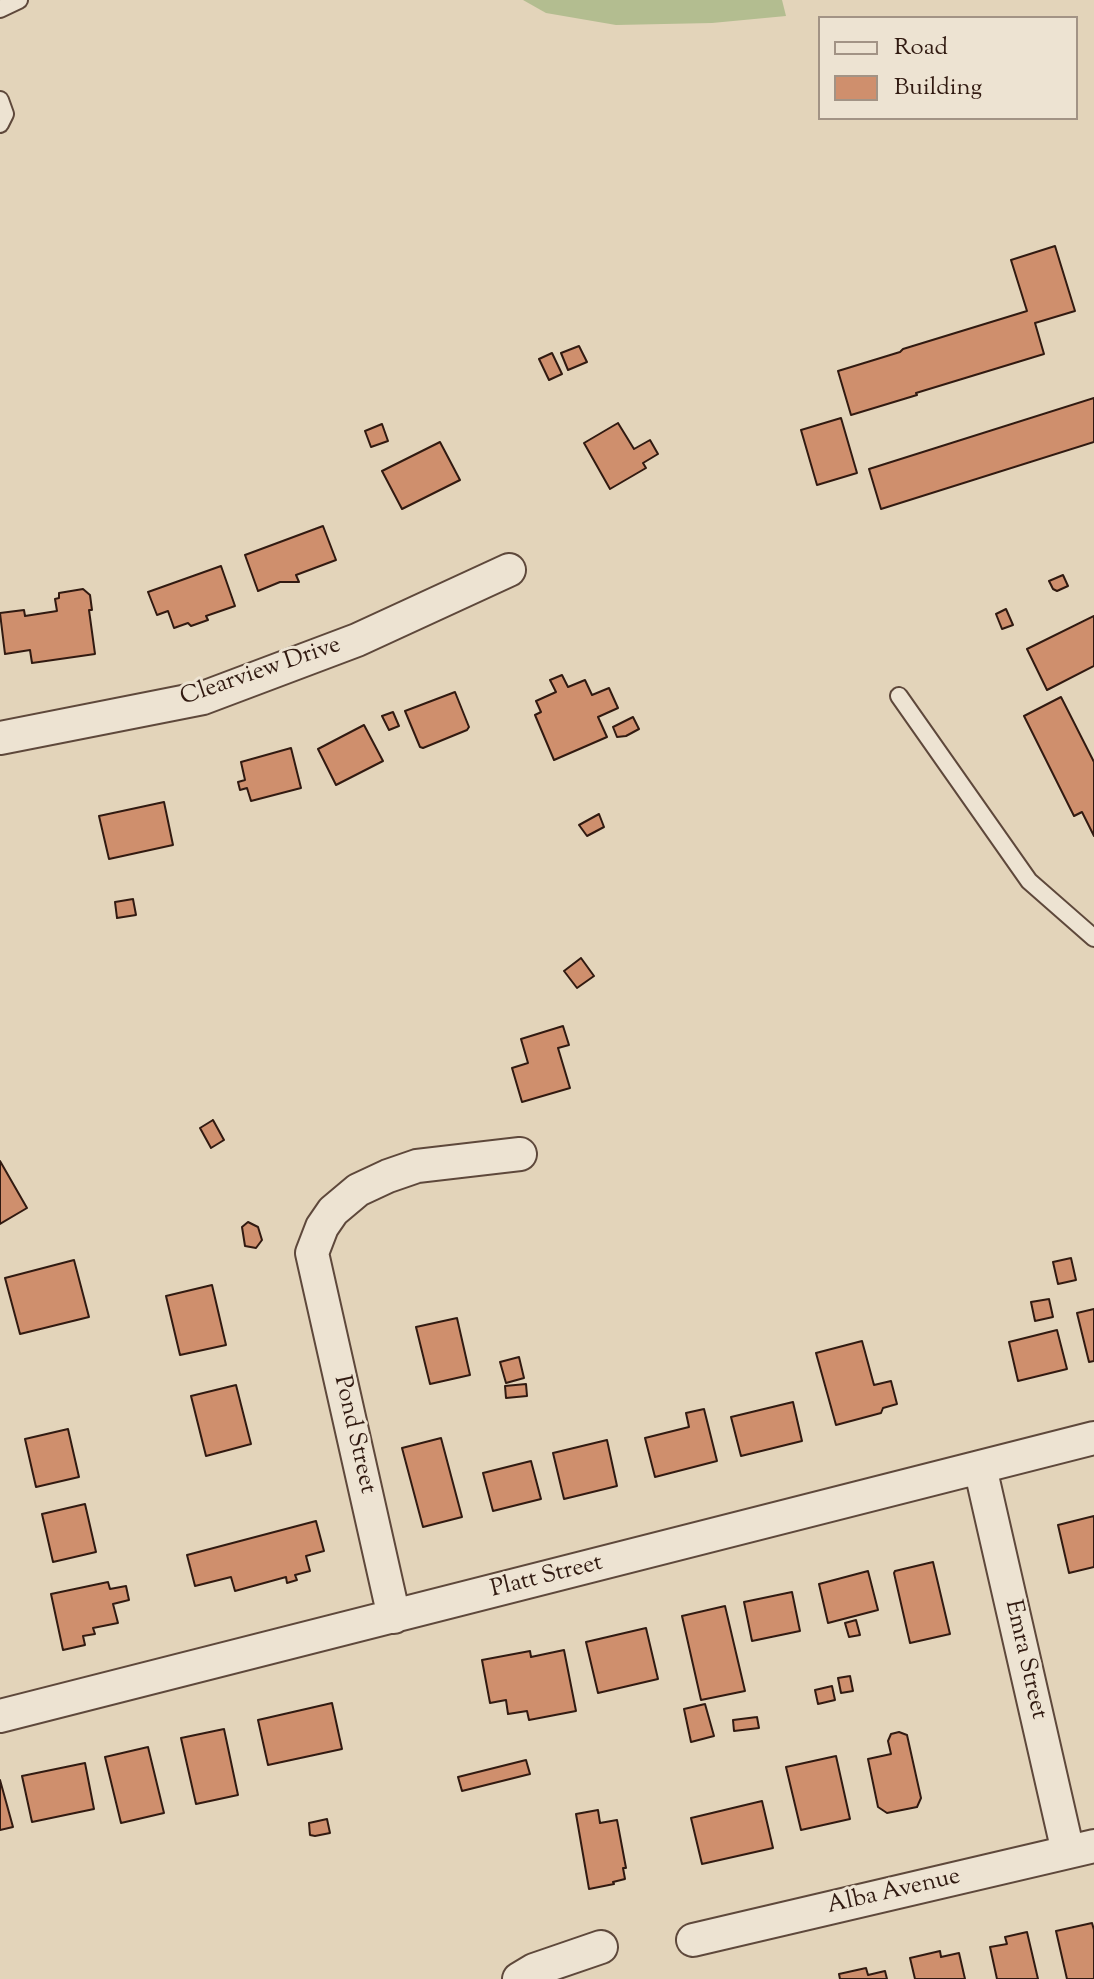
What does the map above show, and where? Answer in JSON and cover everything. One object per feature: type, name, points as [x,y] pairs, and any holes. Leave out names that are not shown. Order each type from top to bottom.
[{"type":"street","name":"Clearview Drive","points":[[0,738],[203,698],[357,640],[509,570]]},
{"type":"street","name":"Pond Street","points":[[394,1617],[312,1253],[322,1227],[333,1211],[358,1190],[417,1166],[520,1154]]},
{"type":"street","name":"Platt Street","points":[[0,1715],[1094,1438]]},
{"type":"street","name":"Emra Street","points":[[980,1467],[1081,1849]]},
{"type":"street","name":"Alba Avenue","points":[[693,1940],[1081,1849]]},
{"type":"street","points":[[519,1979],[534,1970],[601,1947]]},
{"type":"lane","points":[[0,9],[19,0]]},
{"type":"lane","points":[[0,100],[5,114],[0,124]]},
{"type":"lane","points":[[899,696],[1029,881],[1094,938]]},
{"type":"green space","points":[[523,0],[782,0],[786,16],[712,23],[616,25],[546,13]]},
{"type":"building","points":[[1055,246],[1075,311],[1035,323],[1044,354],[851,415],[838,371],[1027,311],[1011,260]]},
{"type":"building","points":[[579,346],[587,362],[568,370],[561,353]]},
{"type":"building","points":[[552,353],[562,374],[549,380],[539,359]]},
{"type":"building","points":[[1094,398],[1094,442],[881,509],[869,469]]},
{"type":"building","points":[[841,418],[857,473],[817,485],[801,430]]},
{"type":"building","points":[[618,423],[634,449],[650,440],[658,454],[643,463],[646,468],[610,489],[584,443]]},
{"type":"building","points":[[382,424],[388,441],[371,447],[365,431]]},
{"type":"building","points":[[440,442],[460,480],[402,509],[382,471]]},
{"type":"building","points":[[323,526],[336,560],[296,575],[299,582],[280,582],[258,591],[245,555]]},
{"type":"building","points":[[221,566],[235,606],[206,616],[208,620],[174,628],[168,611],[157,615],[148,592]]},
{"type":"building","points":[[1063,575],[1068,586],[1057,591],[1053,589],[1049,581]]},
{"type":"building","points":[[83,589],[90,595],[95,654],[32,663],[30,650],[5,654],[0,613],[24,610],[25,616],[57,611],[55,599],[59,598],[59,593]]},
{"type":"building","points":[[1006,609],[1013,625],[1002,629],[996,614]]},
{"type":"building","points":[[1094,616],[1094,666],[1047,690],[1027,649]]},
{"type":"building","points":[[562,675],[568,687],[585,680],[592,695],[609,688],[618,708],[598,717],[607,737],[554,760],[535,715],[541,712],[536,701],[556,692],[550,680]]},
{"type":"building","points":[[455,692],[469,727],[420,747],[405,711]]},
{"type":"building","points":[[1061,697],[1094,762],[1094,836],[1082,812],[1074,816],[1024,716]]},
{"type":"building","points":[[393,712],[399,726],[389,730],[382,716]]},
{"type":"building","points":[[633,717],[639,729],[617,737],[613,727]]},
{"type":"building","points":[[364,725],[383,761],[336,785],[318,749]]},
{"type":"building","points":[[291,748],[301,788],[251,801],[247,788],[240,790],[238,782],[245,780],[241,762]]},
{"type":"building","points":[[164,802],[173,845],[109,859],[99,816]]},
{"type":"building","points":[[599,814],[604,827],[587,836],[579,825]]},
{"type":"building","points":[[133,899],[136,915],[117,918],[115,902]]},
{"type":"building","points":[[581,958],[594,976],[577,988],[564,971]]},
{"type":"building","points":[[563,1026],[569,1045],[558,1048],[570,1088],[522,1102],[512,1068],[528,1063],[521,1039]]},
{"type":"building","points":[[213,1120],[224,1140],[211,1148],[200,1128]]},
{"type":"building","points":[[0,1161],[27,1208],[0,1224]]},
{"type":"building","points":[[248,1222],[258,1227],[262,1240],[256,1248],[245,1246],[242,1227]]},
{"type":"building","points":[[1071,1258],[1076,1280],[1058,1284],[1053,1262]]},
{"type":"building","points":[[74,1260],[89,1317],[20,1334],[5,1278]]},
{"type":"building","points":[[212,1285],[226,1345],[180,1355],[166,1296]]},
{"type":"building","points":[[1049,1299],[1053,1317],[1035,1321],[1031,1302]]},
{"type":"building","points":[[1094,1309],[1094,1361],[1089,1362],[1077,1313]]},
{"type":"building","points":[[457,1318],[470,1375],[430,1384],[416,1327]]},
{"type":"building","points":[[1057,1330],[1067,1369],[1018,1381],[1009,1342]]},
{"type":"building","points":[[862,1341],[874,1385],[891,1381],[897,1404],[883,1408],[881,1413],[836,1425],[816,1353]]},
{"type":"building","points":[[519,1357],[524,1378],[506,1383],[500,1362]]},
{"type":"building","points":[[526,1384],[527,1396],[506,1398],[505,1386]]},
{"type":"building","points":[[236,1385],[251,1444],[206,1456],[191,1396]]},
{"type":"building","points":[[793,1402],[802,1441],[741,1456],[731,1417]]},
{"type":"building","points":[[704,1409],[717,1461],[655,1477],[645,1438],[689,1427],[686,1413]]},
{"type":"building","points":[[68,1429],[79,1477],[36,1487],[25,1439]]},
{"type":"building","points":[[441,1438],[462,1517],[423,1527],[402,1448]]},
{"type":"building","points":[[607,1440],[617,1486],[564,1499],[553,1453]]},
{"type":"building","points":[[531,1461],[541,1499],[493,1511],[483,1473]]},
{"type":"building","points":[[85,1504],[96,1552],[53,1562],[42,1514]]},
{"type":"building","points":[[1094,1516],[1094,1567],[1069,1573],[1058,1525]]},
{"type":"building","points":[[316,1521],[324,1551],[306,1556],[310,1571],[295,1575],[297,1580],[287,1583],[286,1577],[235,1591],[231,1577],[195,1586],[187,1555]]},
{"type":"building","points":[[933,1562],[950,1634],[910,1643],[894,1573]]},
{"type":"building","points":[[868,1571],[878,1610],[828,1623],[819,1584]]},
{"type":"building","points":[[108,1582],[110,1589],[126,1586],[129,1600],[113,1604],[118,1623],[93,1628],[95,1634],[83,1636],[85,1645],[63,1650],[51,1594]]},
{"type":"building","points":[[792,1592],[800,1631],[752,1641],[744,1602]]},
{"type":"building","points":[[725,1606],[745,1691],[701,1700],[682,1616]]},
{"type":"building","points":[[856,1620],[860,1635],[849,1637],[845,1623]]},
{"type":"building","points":[[646,1628],[658,1679],[598,1693],[586,1642]]},
{"type":"building","points":[[564,1650],[576,1711],[529,1720],[527,1711],[508,1714],[506,1700],[490,1703],[482,1660],[530,1651],[531,1657]]},
{"type":"building","points":[[850,1676],[853,1691],[841,1693],[838,1678]]},
{"type":"building","points":[[832,1686],[835,1700],[818,1704],[815,1690]]},
{"type":"building","points":[[332,1703],[342,1749],[268,1765],[258,1720]]},
{"type":"building","points":[[705,1704],[714,1736],[691,1742],[684,1709]]},
{"type":"building","points":[[757,1717],[759,1728],[734,1731],[733,1720]]},
{"type":"building","points":[[224,1729],[238,1795],[196,1804],[181,1738]]},
{"type":"building","points":[[899,1732],[907,1735],[921,1798],[917,1807],[887,1813],[878,1807],[868,1759],[891,1754],[888,1741],[891,1734]]},
{"type":"building","points":[[148,1747],[164,1813],[121,1823],[105,1757]]},
{"type":"building","points":[[836,1756],[850,1819],[801,1830],[786,1767]]},
{"type":"building","points":[[526,1760],[530,1774],[462,1791],[458,1777]]},
{"type":"building","points":[[85,1763],[94,1809],[32,1822],[22,1776]]},
{"type":"building","points":[[0,1780],[13,1827],[0,1830]]},
{"type":"building","points":[[762,1801],[773,1848],[702,1864],[691,1818]]},
{"type":"building","points":[[598,1810],[600,1823],[617,1820],[626,1868],[623,1868],[625,1879],[589,1889],[576,1814]]},
{"type":"building","points":[[327,1819],[330,1833],[310,1835],[309,1823]]},
{"type":"building","points":[[1092,1923],[1094,1979],[1067,1979],[1056,1931]]},
{"type":"building","points":[[1027,1932],[1038,1979],[997,1979],[990,1947],[1007,1944],[1005,1937]]},
{"type":"building","points":[[940,1951],[941,1957],[959,1953],[965,1979],[915,1979],[910,1958]]},
{"type":"building","points":[[866,1968],[868,1975],[885,1971],[887,1979],[840,1979],[839,1974]]}]
